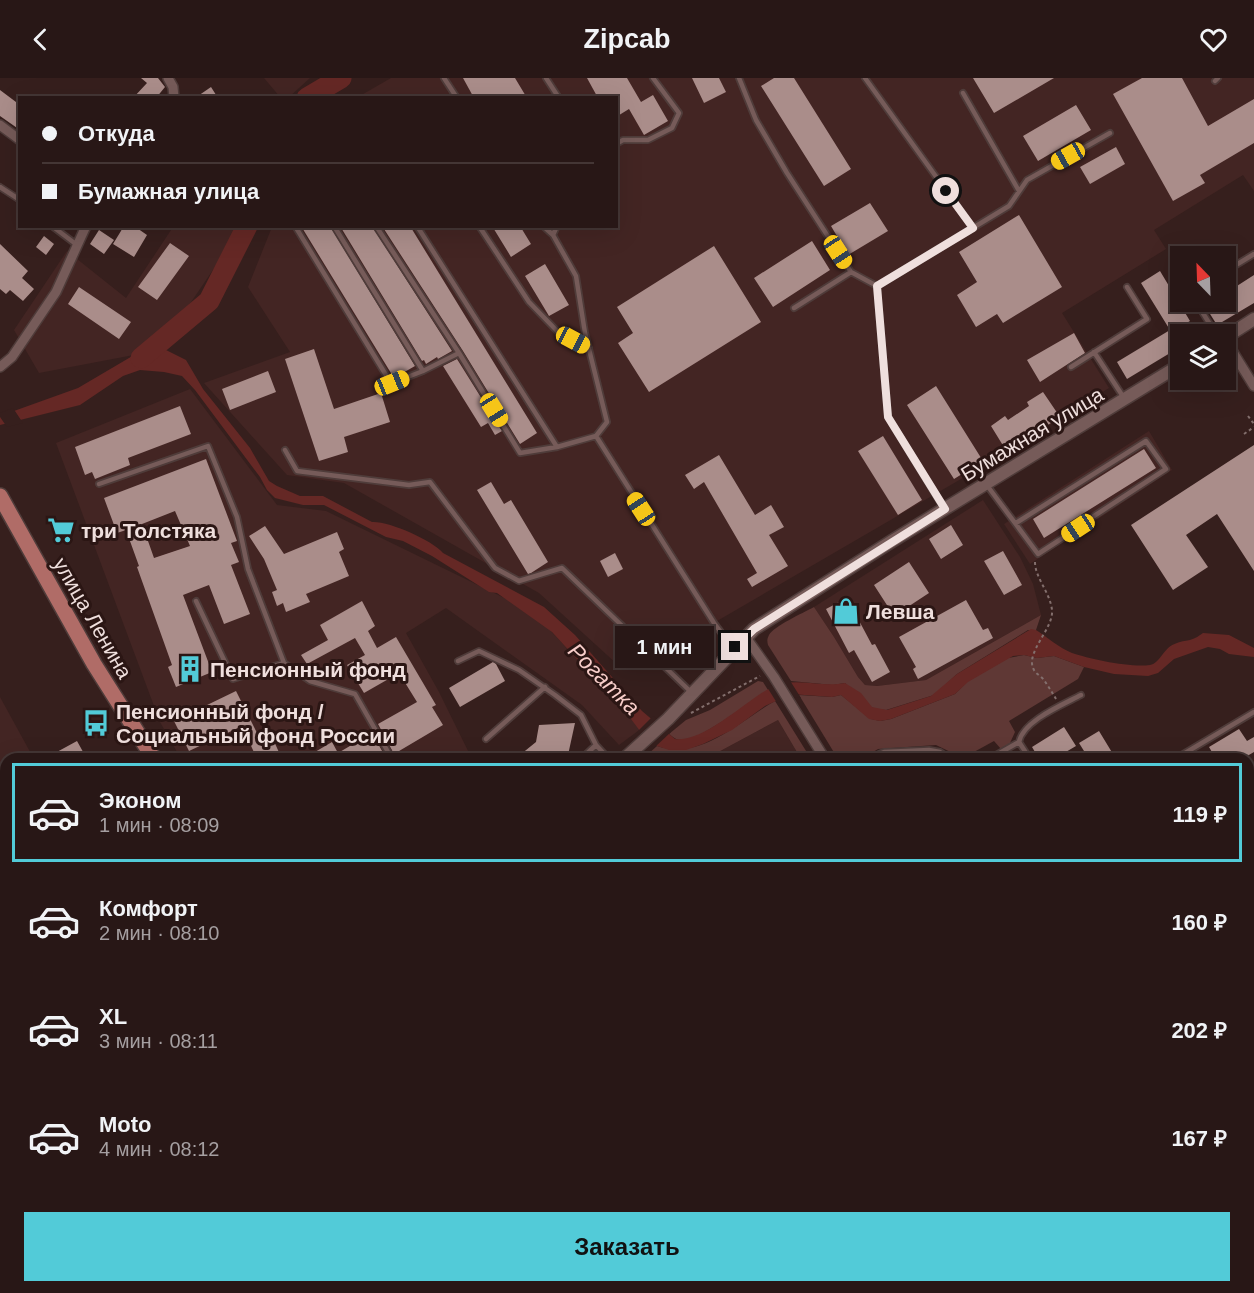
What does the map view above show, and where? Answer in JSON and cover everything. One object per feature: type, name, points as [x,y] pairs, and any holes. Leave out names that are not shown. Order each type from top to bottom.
[{"type":"main road","name":"улица Ленина","points":[[0,496],[94,664],[150,753]]},
{"type":"street","points":[[168,78],[173,87],[174,96]]},
{"type":"street","points":[[0,125],[18,138]]},
{"type":"street","points":[[0,367],[12,357],[56,292],[85,228]]},
{"type":"street","points":[[1236,332],[1254,319]]},
{"type":"street","points":[[1236,356],[1254,386]]},
{"type":"street","name":"Бумажная улица","points":[[631,753],[668,719],[745,636],[813,591],[1170,371]]},
{"type":"street","points":[[745,636],[774,677],[821,753]]},
{"type":"lane","points":[[444,78],[456,96]]},
{"type":"lane","points":[[546,78],[558,96]]},
{"type":"lane","points":[[618,143],[623,140],[648,140],[672,128],[679,113],[653,78]]},
{"type":"lane","points":[[739,78],[756,120],[776,156],[851,272],[877,286]]},
{"type":"lane","points":[[865,78],[973,228]]},
{"type":"lane","points":[[963,93],[1019,191]]},
{"type":"lane","points":[[877,286],[1009,206],[1027,180],[1110,133]]},
{"type":"lane","points":[[0,187],[18,199]]},
{"type":"lane","points":[[55,228],[77,245]]},
{"type":"lane","points":[[297,228],[392,383],[459,353]]},
{"type":"lane","points":[[335,228],[423,371]]},
{"type":"lane","points":[[377,228],[459,353],[520,453],[556,447],[596,436],[608,422],[589,348],[576,276],[553,235],[545,228]]},
{"type":"lane","points":[[418,228],[556,447]]},
{"type":"lane","points":[[480,228],[529,302],[558,332],[589,348]]},
{"type":"lane","points":[[553,235],[556,228]]},
{"type":"lane","points":[[1236,265],[1254,254]]},
{"type":"lane","points":[[794,308],[851,272]]},
{"type":"lane","points":[[877,286],[888,417],[945,509]]},
{"type":"lane","points":[[1071,367],[1147,319],[1127,287]]},
{"type":"lane","points":[[1094,352],[1125,400]]},
{"type":"lane","points":[[596,436],[714,623],[735,647]]},
{"type":"lane","points":[[1016,523],[1146,441],[1166,470],[1094,516]]},
{"type":"lane","points":[[99,484],[208,446],[237,517],[248,569],[284,663],[310,681],[355,694],[389,753]]},
{"type":"lane","points":[[285,450],[297,471],[409,485],[430,482],[495,568],[519,581],[562,568],[692,693]]},
{"type":"lane","points":[[986,484],[1038,554],[1078,528]]},
{"type":"lane","points":[[196,601],[233,679],[284,663]]},
{"type":"lane","points":[[458,661],[480,651],[519,670],[580,715],[596,745],[603,753]]},
{"type":"lane","points":[[486,738],[545,687]]},
{"type":"lane","points":[[1026,753],[1019,742],[1026,728],[1081,695]]},
{"type":"lane","points":[[1184,753],[1254,712]]},
{"type":"lane","points":[[999,753],[1019,742]]},
{"type":"lane","points":[[587,753],[596,745]]},
{"type":"lane","points":[[882,753],[929,750],[941,753]]},
{"type":"path","points":[[1244,434],[1254,425],[1248,416]]},
{"type":"path","points":[[1038,554],[1035,565],[1051,603],[1052,620],[1033,657],[1033,668],[1053,694]]},
{"type":"path","points":[[685,718],[758,676],[763,678]]},
{"type":"shaded area","points":[[264,78],[310,78],[290,96],[279,96]]},
{"type":"shaded area","points":[[391,78],[1254,78],[1254,191],[1243,175],[1154,230],[1166,249],[1062,313],[1109,388],[992,461],[662,653],[646,640],[633,656],[618,665],[539,593],[344,483],[287,475],[204,383],[290,352],[248,287],[272,228],[618,228],[618,96],[360,96]]},
{"type":"shaded area","points":[[172,228],[241,228],[183,314],[139,354],[39,373],[14,330],[67,251],[126,298]]},
{"type":"shaded area","points":[[190,389],[277,505],[326,511],[533,612],[642,728],[619,745],[582,705],[446,608],[406,633],[469,753],[178,753],[160,722],[56,443]]},
{"type":"shaded area","points":[[1149,431],[1172,470],[1030,564],[1004,524]]},
{"type":"shaded area","points":[[983,500],[1020,557],[1033,584],[1041,615],[926,680],[877,686],[865,685],[814,607]]},
{"type":"shaded area","points":[[814,607],[858,677],[865,685],[877,686],[926,680],[1041,615],[1036,630],[1028,630],[957,674],[934,695],[886,710],[869,706],[845,683],[833,685],[791,681],[767,641],[772,631]]},
{"type":"shaded area","points":[[1024,655],[1037,658],[1054,656],[1084,667],[1078,679],[1009,721],[1015,732],[1010,743],[1001,749],[994,741],[972,753],[953,753],[936,745],[878,749],[872,753],[834,753],[799,695],[832,697],[841,695],[871,719],[880,721],[891,719],[955,694],[968,681],[1008,658]]},
{"type":"shaded area","points":[[758,681],[763,682],[768,690],[713,727],[701,734],[682,740],[669,734],[686,720],[710,710]]},
{"type":"shaded area","points":[[0,697],[31,753],[0,753]]},
{"type":"shaded area","points":[[775,701],[807,753],[797,753],[778,720],[717,753],[649,753],[657,746],[673,749],[704,744],[734,728]]},
{"type":"shaded area","points":[[778,720],[797,753],[717,753]]},
{"type":"water","name":"Рогатка","points":[[146,348],[164,349],[186,360],[203,389],[250,448],[269,481],[300,496],[323,496],[372,522],[410,532],[443,553],[544,607],[575,635],[642,711],[675,739],[686,738],[712,728],[772,687],[790,682],[845,683],[861,693],[872,707],[887,710],[931,696],[957,674],[1031,629],[1072,653],[1122,664],[1142,666],[1154,664],[1172,645],[1193,639],[1203,633],[1229,635],[1254,648],[1254,657],[1229,654],[1220,649],[1208,647],[1174,659],[1158,673],[1148,676],[1114,674],[1084,667],[1054,656],[1037,658],[1024,655],[1013,656],[968,682],[955,694],[891,719],[880,721],[869,719],[841,695],[832,697],[791,694],[765,706],[732,730],[703,744],[686,750],[669,750],[657,746],[640,731],[552,632],[497,593],[489,592],[432,556],[403,541],[386,537],[324,505],[303,505],[275,498],[195,390],[182,376],[140,370],[123,376],[80,405],[0,425],[0,416],[78,388]]},
{"type":"pier","points":[[13,408],[23,423],[7,427],[0,413]]},
{"type":"pier","points":[[789,679],[801,698],[792,697],[777,703],[767,687]]},
{"type":"pier","points":[[653,716],[671,732],[654,748],[637,732]]},
{"type":"building","points":[[141,78],[158,78],[165,87],[158,96],[135,96],[147,83]]},
{"type":"building","points":[[463,78],[515,78],[526,96],[473,96]]},
{"type":"building","points":[[587,78],[627,78],[641,102],[653,95],[668,121],[644,135],[629,109],[618,116],[618,96],[597,96]]},
{"type":"building","points":[[692,78],[719,78],[726,92],[704,103]]},
{"type":"building","points":[[774,78],[794,78],[851,169],[824,186],[761,86]]},
{"type":"building","points":[[973,78],[1054,78],[994,113]]},
{"type":"building","points":[[1142,78],[1182,78],[1208,126],[1254,99],[1254,143],[1200,175],[1205,183],[1173,201],[1113,94]]},
{"type":"building","points":[[211,87],[217,96],[198,96]]},
{"type":"building","points":[[0,90],[18,104],[18,129],[0,116]]},
{"type":"building","points":[[1076,105],[1091,130],[1038,161],[1023,136]]},
{"type":"building","points":[[1116,147],[1125,164],[1090,184],[1080,167]]},
{"type":"building","points":[[870,203],[888,231],[848,255],[831,226]]},
{"type":"building","points":[[1019,215],[1062,287],[1003,323],[997,314],[976,327],[957,295],[977,282],[959,252]]},
{"type":"building","points":[[123,228],[137,228],[147,235],[134,257],[113,244]]},
{"type":"building","points":[[302,228],[331,228],[415,366],[394,378]]},
{"type":"building","points":[[341,228],[373,228],[452,351],[426,364],[424,360],[422,361]]},
{"type":"building","points":[[383,228],[411,228],[537,433],[520,444]]},
{"type":"building","points":[[493,228],[521,228],[531,244],[511,257]]},
{"type":"building","points":[[99,230],[114,240],[104,254],[90,244]]},
{"type":"building","points":[[44,236],[54,244],[46,255],[36,247]]},
{"type":"building","points":[[812,241],[830,270],[773,307],[754,278]]},
{"type":"building","points":[[170,243],[189,256],[157,300],[138,287]]},
{"type":"building","points":[[0,244],[28,271],[22,278],[34,289],[23,301],[10,290],[6,294],[0,289]]},
{"type":"building","points":[[714,246],[761,322],[649,392],[618,343],[633,333],[617,307]]},
{"type":"building","points":[[545,264],[569,305],[549,316],[525,276]]},
{"type":"building","points":[[1160,271],[1170,288],[1170,312],[1185,312],[1190,321],[1185,324],[1170,324],[1170,330],[1141,283]]},
{"type":"building","points":[[1254,275],[1254,303],[1216,324],[1209,312],[1236,312],[1236,287]]},
{"type":"building","points":[[79,287],[131,322],[119,339],[68,304]]},
{"type":"building","points":[[1170,330],[1170,353],[1127,379],[1117,362]]},
{"type":"building","points":[[1074,333],[1085,353],[1040,382],[1027,360]]},
{"type":"building","points":[[314,349],[334,409],[381,393],[390,422],[344,437],[348,452],[319,461],[285,359]]},
{"type":"building","points":[[457,359],[502,431],[495,435],[488,423],[481,427],[443,366]]},
{"type":"building","points":[[268,371],[276,392],[230,410],[222,389]]},
{"type":"building","points":[[936,386],[983,461],[954,479],[907,405]]},
{"type":"building","points":[[1043,392],[1060,417],[1007,452],[991,426],[1005,416],[1008,420],[1029,406],[1027,402]]},
{"type":"building","points":[[180,406],[191,434],[128,458],[130,465],[95,479],[92,472],[85,475],[75,447]]},
{"type":"building","points":[[883,436],[922,500],[898,515],[858,451]]},
{"type":"building","points":[[1254,445],[1254,571],[1217,514],[1186,535],[1208,567],[1173,590],[1131,525]]},
{"type":"building","points":[[1144,449],[1156,468],[1044,538],[1033,519]]},
{"type":"building","points":[[719,455],[755,515],[771,505],[784,527],[769,535],[788,566],[752,587],[747,579],[757,573],[704,482],[694,489],[685,475]]},
{"type":"building","points":[[206,459],[237,541],[231,543],[239,562],[231,565],[250,614],[224,624],[209,585],[183,595],[212,672],[176,687],[168,667],[172,665],[126,530],[117,533],[104,498]],"holes":[[[175,511],[190,546],[154,558],[142,524]]]},
{"type":"building","points":[[491,482],[504,504],[511,500],[548,562],[531,573],[528,574],[477,490]]},
{"type":"building","points":[[951,525],[963,545],[941,559],[929,539]]},
{"type":"building","points":[[265,526],[284,554],[337,532],[344,549],[339,552],[349,576],[306,594],[310,602],[286,612],[283,603],[277,606],[272,592],[277,590],[264,559],[249,536]]},
{"type":"building","points":[[1003,551],[1022,585],[1004,595],[984,561]]},
{"type":"building","points":[[615,553],[623,569],[608,577],[600,561]]},
{"type":"building","points":[[909,562],[929,593],[894,616],[874,585]]},
{"type":"building","points":[[847,598],[872,645],[875,644],[890,672],[872,682],[854,650],[849,653],[826,609]]},
{"type":"building","points":[[966,600],[983,630],[988,628],[993,638],[918,679],[913,669],[916,667],[899,637]]},
{"type":"building","points":[[362,601],[375,626],[368,631],[377,648],[396,637],[436,705],[432,707],[443,725],[393,753],[378,724],[417,702],[399,673],[364,693],[347,665],[365,655],[355,638],[307,664],[301,655],[328,640],[320,625]]},
{"type":"building","points":[[493,662],[505,681],[460,707],[449,688]]},
{"type":"building","points":[[236,691],[257,733],[268,728],[279,753],[254,753],[242,726],[189,751],[174,721]]},
{"type":"building","points":[[575,723],[568,753],[522,753],[536,742],[539,725]]},
{"type":"building","points":[[1064,727],[1076,746],[1064,753],[1034,753],[1032,747]]},
{"type":"building","points":[[1239,729],[1247,741],[1254,737],[1252,753],[1212,753],[1209,747]]},
{"type":"building","points":[[1099,731],[1112,753],[1085,753],[1079,743]]},
{"type":"building","points":[[372,733],[383,753],[338,753]]},
{"type":"building","points":[[77,741],[84,753],[55,753]]},
{"type":"building","points":[[332,742],[338,753],[313,753]]},
{"type":"waterway","points":[[310,96],[341,78]]},
{"type":"waterway","points":[[141,358],[209,301],[246,228]]},
{"type":"place","name":"три Толстяка","points":[[61,530]]},
{"type":"place","name":"Левша","points":[[846,611]]},
{"type":"place","name":"Пенсионный фонд","points":[[190,669]]},
{"type":"place","name":"Пенсионный фонд / Социальный фонд России","points":[[96,723]]},
{"type":"route","points":[[735,647],[754,629],[945,509],[888,417],[877,286],[973,228],[946,191]]}]
